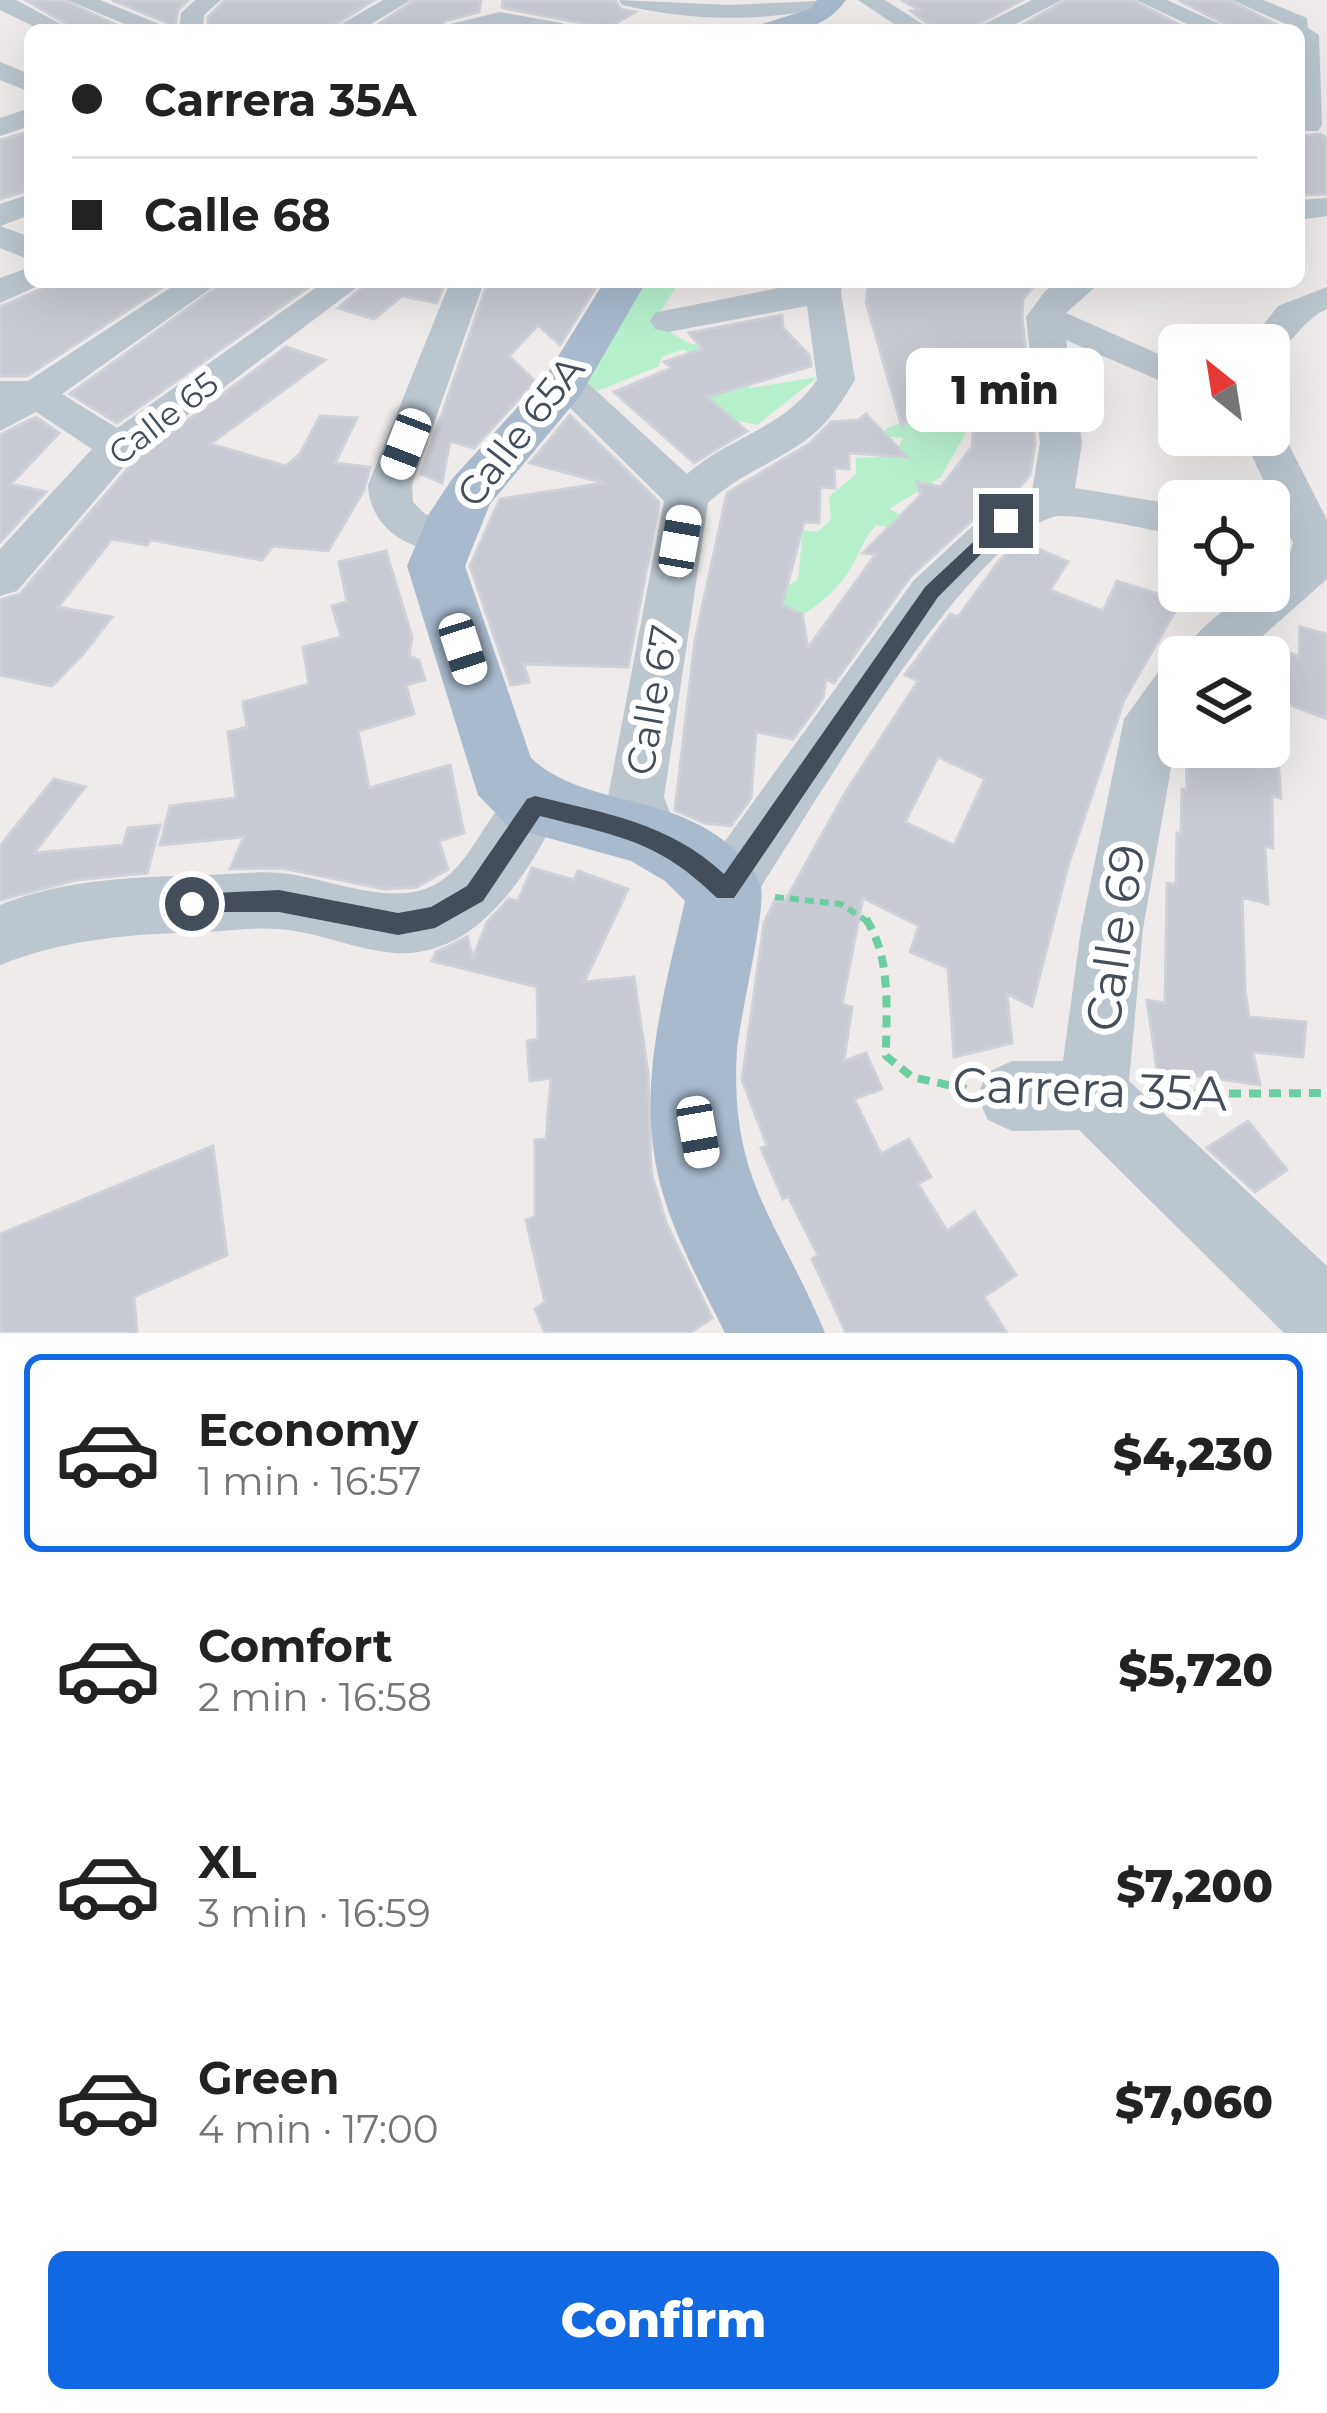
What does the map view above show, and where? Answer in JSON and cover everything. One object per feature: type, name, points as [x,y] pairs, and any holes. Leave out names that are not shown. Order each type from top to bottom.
[{"type":"main road","points":[[791,24],[831,11]]},
{"type":"main road","name":"Calle 65A","points":[[535,805],[502,774],[436,566],[442,536],[457,508],[566,383],[622,288]]},
{"type":"main road","points":[[535,805],[649,834],[691,858],[725,890],[701,1010],[692,1099],[710,1196],[776,1333]]},
{"type":"street","points":[[78,0],[145,24]]},
{"type":"street","points":[[140,0],[198,14]]},
{"type":"street","points":[[354,24],[400,0]]},
{"type":"street","points":[[630,0],[685,11],[831,11]]},
{"type":"street","points":[[671,0],[742,14]]},
{"type":"street","points":[[869,0],[910,24]]},
{"type":"street","points":[[1148,0],[1210,24]]},
{"type":"street","points":[[1244,0],[1297,24]]},
{"type":"street","points":[[0,1],[48,24]]},
{"type":"street","points":[[995,24],[1043,1]]},
{"type":"street","points":[[480,24],[500,19],[528,24]]},
{"type":"street","points":[[1310,30],[1311,126]]},
{"type":"street","points":[[0,418],[16,393],[193,288]]},
{"type":"street","name":"Calle 65","points":[[0,579],[118,446],[339,288]]},
{"type":"street","points":[[442,536],[409,525],[391,507],[390,485],[465,288]]},
{"type":"street","points":[[668,321],[820,288]]},
{"type":"street","points":[[566,383],[687,498],[714,473],[793,430],[821,404],[836,380],[825,288]]},
{"type":"street","points":[[1052,499],[1060,443],[1045,316],[1075,288]]},
{"type":"street","points":[[1280,324],[1304,303],[1327,298]]},
{"type":"street","points":[[1045,316],[1158,367]]},
{"type":"street","points":[[16,393],[118,446]]},
{"type":"street","points":[[1231,636],[1305,576],[1316,543],[1273,456]]},
{"type":"street","name":"Calle 67","points":[[649,834],[636,797],[687,498]]},
{"type":"street","points":[[725,890],[931,592],[1006,521],[1052,499],[1158,517]]},
{"type":"street","points":[[1290,539],[1316,543]]},
{"type":"street","name":"Calle 69","points":[[1093,1095],[1112,929],[1151,718],[1158,709]]},
{"type":"street","points":[[0,935],[31,922],[106,908],[279,901],[398,924],[435,917],[475,893],[535,805]]},
{"type":"street","points":[[1093,1095],[1327,1320]]},
{"type":"street","name":"Carrera 35A","points":[[1012,1096],[1093,1095]]},
{"type":"path","name":"Carrera 35A","points":[[725,890],[853,908],[882,945],[886,1056],[896,1070],[922,1083],[1012,1096]]},
{"type":"path","name":"Carrera 35A","points":[[1093,1095],[1327,1094]]},
{"type":"green space","points":[[635,288],[675,288],[654,322],[688,343],[706,346],[750,388],[818,377],[757,425],[720,417],[689,388],[714,377],[684,349],[662,357],[659,366],[598,391],[580,381]]},
{"type":"green space","points":[[923,316],[966,374],[959,380],[958,395],[981,402],[979,410],[971,413],[969,427],[941,477],[889,509],[912,520],[903,530],[876,525],[828,596],[755,638],[783,612],[785,588],[798,579],[803,530],[817,532],[831,520],[829,497],[856,474],[856,458],[894,456],[903,438],[881,436],[887,428],[920,415],[905,403]]},
{"type":"building","points":[[26,0],[63,0],[114,24],[66,24]]},
{"type":"building","points":[[112,0],[188,0],[178,10],[175,24]]},
{"type":"building","points":[[225,0],[374,0],[336,24],[208,24],[208,17]]},
{"type":"building","points":[[415,0],[481,0],[479,12],[443,24],[379,24]]},
{"type":"building","points":[[503,0],[615,0],[621,9],[635,12],[615,24],[587,24],[502,7]]},
{"type":"building","points":[[901,0],[1022,0],[979,24],[928,24],[911,11],[920,10]]},
{"type":"building","points":[[1066,0],[1132,0],[1178,24],[1024,24]]},
{"type":"building","points":[[1178,0],[1228,0],[1276,24],[1225,24]]},
{"type":"building","points":[[24,133],[24,192],[0,199],[0,140]]},
{"type":"building","points":[[1305,135],[1327,138],[1327,194],[1305,195]]},
{"type":"building","points":[[44,288],[162,288],[27,376],[0,376],[0,307]]},
{"type":"building","points":[[216,288],[308,288],[117,423],[70,394]]},
{"type":"building","points":[[361,288],[443,288],[437,303],[402,296],[374,319],[338,308]]},
{"type":"building","points":[[486,288],[595,288],[560,345],[538,325],[509,356],[535,381],[474,448],[450,441],[442,483],[421,474]]},
{"type":"building","points":[[868,288],[1032,288],[1023,299],[1022,317],[1035,443],[1030,475],[1014,494],[987,507],[910,577],[834,683],[826,679],[823,698],[793,739],[756,732],[751,798],[731,826],[704,823],[675,810],[695,640],[727,493],[809,444],[831,422],[858,420],[866,414],[907,457],[849,453],[849,469],[834,468],[835,488],[820,487],[819,523],[804,522],[782,605],[802,614],[808,648],[876,554],[863,553],[921,495],[917,482],[941,487],[972,447],[974,424],[958,364],[902,427],[866,302]]},
{"type":"building","points":[[782,315],[783,328],[809,355],[811,366],[707,397],[747,431],[694,463],[614,392],[672,368],[664,362],[702,349],[689,333]]},
{"type":"building","points":[[286,347],[325,360],[210,444],[286,466],[300,454],[320,416],[357,418],[335,463],[370,467],[364,490],[328,551],[273,546],[262,560],[151,540],[147,545],[112,539],[58,607],[112,617],[83,654],[52,686],[0,675],[0,600],[20,594],[136,459]]},
{"type":"building","points":[[570,415],[659,502],[628,667],[524,664],[529,682],[511,685],[470,566],[500,499],[604,483],[530,463]]},
{"type":"building","points":[[36,417],[59,433],[11,484],[46,492],[0,542],[0,435]]},
{"type":"building","points":[[1021,541],[1068,562],[1050,590],[1103,611],[1117,581],[1158,594],[1158,612],[1175,612],[1124,700],[1068,866],[1032,1006],[1007,994],[1012,1043],[954,1057],[948,968],[910,952],[919,926],[863,898],[842,1004],[852,1007],[844,1061],[866,1053],[882,1089],[854,1099],[881,1154],[909,1139],[931,1177],[918,1184],[947,1231],[974,1212],[1016,1275],[984,1297],[1007,1333],[846,1333],[812,1259],[818,1255],[788,1196],[783,1199],[761,1148],[767,1145],[742,1080],[764,923],[775,900],[784,903],[845,793],[918,681],[905,675],[950,614],[958,617],[999,561]],"holes":[[[938,757],[985,779],[954,845],[905,822]]]},
{"type":"building","points":[[386,551],[412,637],[409,656],[419,660],[425,680],[406,685],[414,714],[358,731],[369,788],[450,765],[464,833],[439,841],[448,869],[417,887],[385,889],[282,868],[230,869],[244,837],[160,845],[170,806],[236,798],[228,732],[247,727],[243,702],[309,684],[303,647],[341,637],[332,606],[347,602],[339,562]]},
{"type":"building","points":[[1300,627],[1327,634],[1327,719],[1290,705],[1290,653],[1299,657]]},
{"type":"building","points":[[1186,768],[1279,768],[1281,798],[1272,796],[1273,848],[1265,846],[1268,904],[1242,897],[1245,990],[1249,1017],[1306,1022],[1303,1057],[1253,1052],[1260,1085],[1157,1070],[1147,1000],[1165,1003],[1167,883],[1176,885],[1182,789],[1187,790]]},
{"type":"building","points":[[54,779],[85,787],[34,853],[123,845],[128,828],[160,825],[147,873],[76,880],[0,900],[0,846]]},
{"type":"building","points":[[532,868],[574,880],[578,871],[628,889],[584,982],[634,977],[648,1073],[651,1172],[666,1223],[712,1318],[690,1333],[545,1333],[535,1309],[545,1302],[526,1220],[535,1216],[535,1140],[546,1139],[551,1078],[530,1081],[527,1041],[538,1039],[537,987],[432,961],[436,952],[467,937],[473,958],[487,922],[509,899],[518,901]]},
{"type":"building","points":[[1248,1121],[1287,1170],[1255,1192],[1207,1148]]},
{"type":"building","points":[[213,1146],[227,1255],[134,1297],[137,1333],[0,1333],[0,1234]]},
{"type":"route","points":[[192,904],[279,901],[398,924],[435,917],[475,893],[535,805],[649,834],[691,858],[725,890],[931,592],[1006,521]]}]
